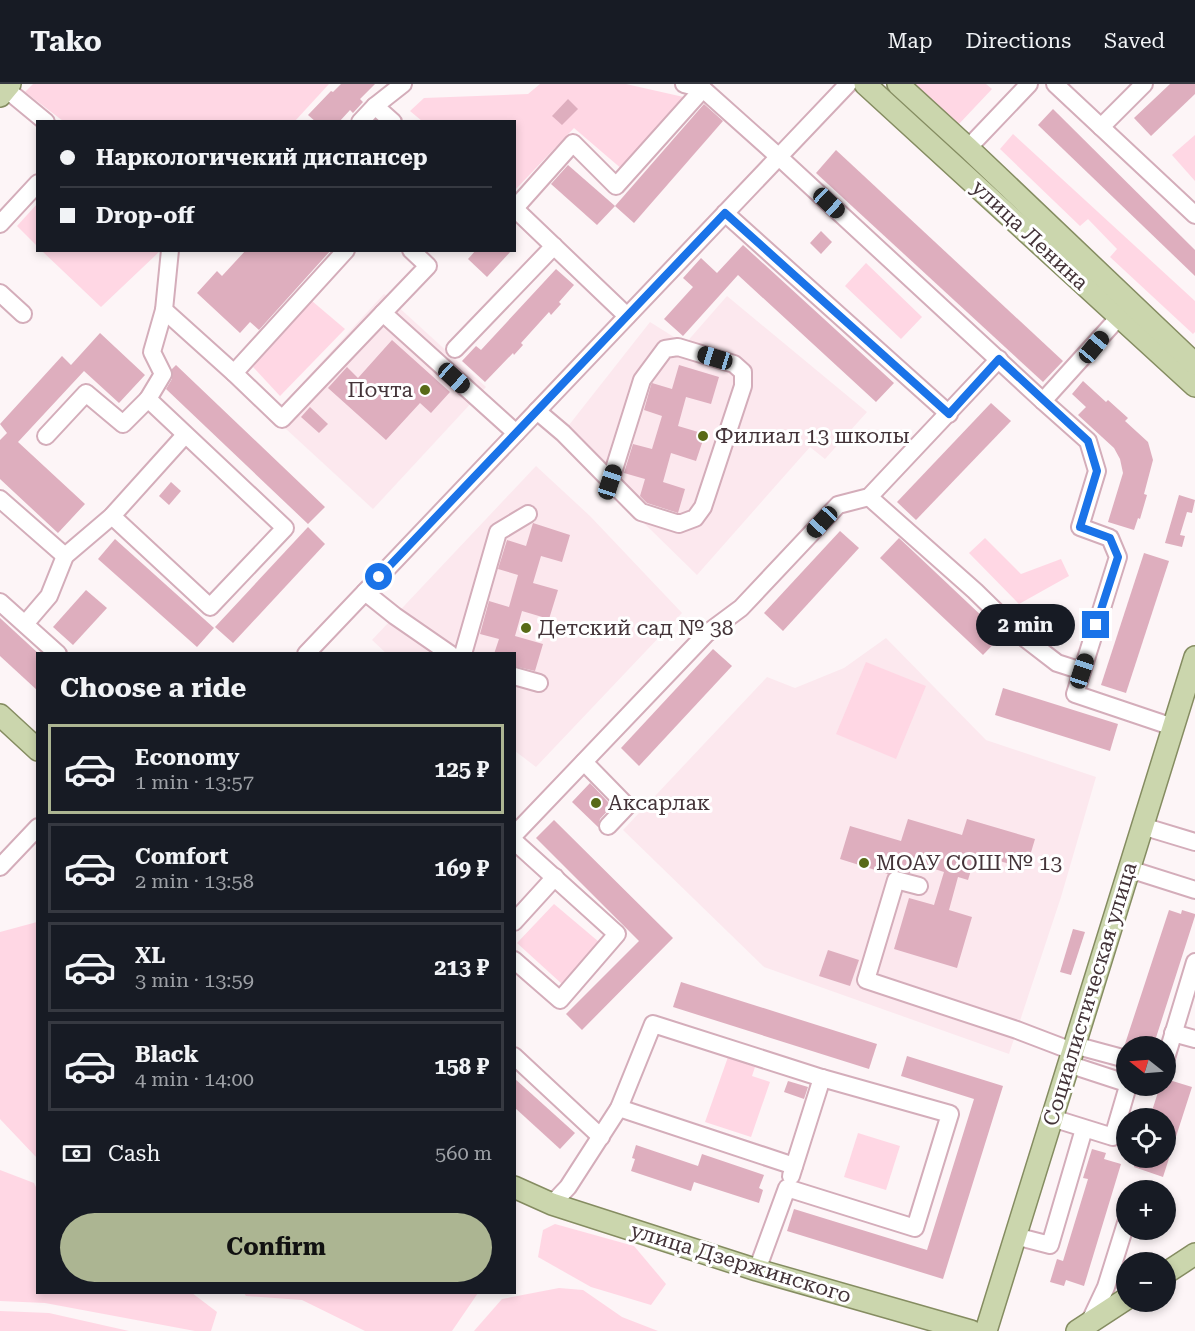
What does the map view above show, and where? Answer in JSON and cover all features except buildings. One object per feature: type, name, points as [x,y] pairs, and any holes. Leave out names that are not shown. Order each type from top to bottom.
[{"type":"main road","name":"улица Ленина","points":[[865,84],[1195,386]]},
{"type":"main road","name":"улица Ленина","points":[[898,84],[1192,356]]},
{"type":"main road","name":"Социалистическая улица","points":[[986,1331],[1195,657]]},
{"type":"main road","points":[[1,718],[36,748]]},
{"type":"main road","name":"улица Дзержинского","points":[[516,1188],[552,1204],[757,1270],[971,1331]]},
{"type":"main road","points":[[1176,1266],[1195,1254]]},
{"type":"main road","points":[[1083,1327],[1116,1306]]},
{"type":"street","points":[[362,120],[375,106],[403,84]]},
{"type":"street","points":[[684,84],[703,89],[1088,441],[1097,471],[1080,527],[1110,538],[1118,557],[1075,694],[1173,727]]},
{"type":"street","points":[[308,652],[848,84]]},
{"type":"street","points":[[968,148],[1029,84]]},
{"type":"street","points":[[1055,84],[1195,215]]},
{"type":"street","points":[[1101,127],[1143,84]]},
{"type":"street","points":[[516,207],[573,142],[616,186],[703,89]]},
{"type":"street","points":[[6,90],[44,120]]},
{"type":"street","points":[[375,106],[391,120]]},
{"type":"street","points":[[0,224],[36,185]]},
{"type":"street","points":[[516,209],[627,316]]},
{"type":"street","points":[[725,213],[949,414]]},
{"type":"street","points":[[455,349],[554,246]]},
{"type":"street","points":[[46,436],[86,393],[123,424],[148,399],[163,374],[152,352],[165,310],[170,252]]},
{"type":"street","points":[[234,373],[344,252]]},
{"type":"street","points":[[165,310],[282,419],[428,266],[413,252]]},
{"type":"street","points":[[0,293],[23,314]]},
{"type":"street","points":[[383,313],[516,433]]},
{"type":"street","points":[[1043,402],[1119,317]]},
{"type":"street","points":[[537,411],[563,433],[610,482],[640,512],[679,524],[695,518],[703,507],[743,386],[743,372],[734,364],[678,346],[665,349],[642,380],[610,482]]},
{"type":"street","points":[[516,833],[706,634],[741,608],[838,504],[869,497],[999,359]]},
{"type":"street","points":[[112,516],[210,607],[285,528],[148,399]]},
{"type":"street","points":[[25,624],[50,596],[65,556],[112,516],[185,435]]},
{"type":"street","points":[[869,497],[975,591],[1018,633],[1057,663],[1082,671]]},
{"type":"street","points":[[0,499],[65,556]]},
{"type":"street","points":[[464,652],[498,532],[528,514]]},
{"type":"street","points":[[365,592],[447,652]]},
{"type":"street","points":[[0,602],[56,652]]},
{"type":"street","points":[[516,677],[539,683]]},
{"type":"street","points":[[584,762],[627,806],[608,826]]},
{"type":"street","points":[[1142,826],[1195,843]]},
{"type":"street","points":[[0,867],[36,829]]},
{"type":"street","points":[[516,843],[617,934],[560,1000],[516,962]]},
{"type":"street","points":[[1129,869],[1195,890]]},
{"type":"street","points":[[516,920],[555,877]]},
{"type":"street","points":[[919,886],[896,880],[866,980],[1017,1030],[1072,1053],[1116,1078]]},
{"type":"street","points":[[1195,962],[1173,1034],[1195,1039]]},
{"type":"street","points":[[552,1204],[568,1187],[619,1108],[653,1024],[822,1078],[950,1114],[915,1228],[787,1188]]},
{"type":"street","points":[[1072,1053],[1116,1058]]},
{"type":"street","points":[[516,1058],[602,1137]]},
{"type":"street","points":[[757,1270],[787,1188],[822,1078]]},
{"type":"street","points":[[1052,1118],[1113,1137],[1124,1096]]},
{"type":"street","points":[[619,1108],[794,1166]]},
{"type":"street","points":[[1015,1236],[1050,1245],[1084,1129]]},
{"type":"street","points":[[1083,1327],[1106,1287],[1121,1240]]},
{"type":"shaded area","points":[[33,84],[329,84],[296,120],[62,120],[25,92]]},
{"type":"shaded area","points":[[540,84],[626,84],[688,98],[623,170],[574,128],[516,189],[516,120],[421,120],[410,111],[424,98],[528,94]]},
{"type":"shaded area","points":[[913,84],[986,84],[992,89],[958,125]]},
{"type":"shaded area","points":[[1013,134],[1195,301],[1195,332],[1193,334],[1110,257],[1117,249],[1088,219],[1080,226],[1000,149]]},
{"type":"shaded area","points":[[1195,135],[1195,181],[1172,155]]},
{"type":"shaded area","points":[[36,205],[36,245],[17,226]]},
{"type":"shaded area","points":[[43,252],[159,252],[101,307]]},
{"type":"shaded area","points":[[866,263],[922,317],[901,339],[845,286]]},
{"type":"shaded area","points":[[384,294],[486,387],[373,509],[272,416]]},
{"type":"shaded area","name":"Филиал 13 школы","points":[[727,296],[867,412],[825,459],[810,447],[697,575],[558,439],[650,322],[685,344]]},
{"type":"shaded area","points":[[312,301],[345,329],[280,396],[253,367]]},
{"type":"shaded area","name":"Детский сад № 38","points":[[536,466],[590,516],[682,613],[536,767],[516,752],[516,652],[385,652],[372,640]]},
{"type":"shaded area","points":[[985,538],[1021,574],[1061,559],[1069,576],[1019,604],[969,553]]},
{"type":"shaded area","name":"МОАУ СОШ № 13","points":[[886,638],[986,740],[1096,777],[1061,897],[1009,1054],[764,967],[623,830],[767,677],[795,688],[844,668]]},
{"type":"shaded area","points":[[866,662],[926,686],[896,759],[836,734]]},
{"type":"shaded area","points":[[554,904],[599,942],[562,984],[517,943]]},
{"type":"shaded area","points":[[36,923],[36,1157],[0,1119],[0,932]]},
{"type":"shaded area","points":[[728,1057],[755,1067],[752,1076],[770,1082],[751,1137],[705,1122]]},
{"type":"shaded area","points":[[858,1133],[900,1146],[886,1190],[844,1177]]},
{"type":"shaded area","points":[[0,1170],[34,1183],[36,1187],[36,1294],[193,1294],[217,1312],[211,1331],[195,1331],[45,1303],[0,1301]]},
{"type":"shaded area","points":[[555,1224],[634,1246],[666,1284],[651,1305],[591,1287],[538,1257],[543,1230]]},
{"type":"shaded area","points":[[559,1288],[583,1290],[622,1317],[658,1331],[474,1331],[502,1299]]},
{"type":"shaded area","points":[[245,1294],[477,1294],[452,1331],[365,1331],[302,1300],[246,1296]]},
{"type":"shaded area","points":[[0,1311],[49,1313],[129,1331],[0,1331]]},
{"type":"place","name":"Почта","points":[[425,390]]},
{"type":"place","name":"Филиал 13 школы","points":[[703,436]]},
{"type":"place","name":"Детский сад № 38","points":[[526,628]]},
{"type":"place","name":"Аксарлак","points":[[596,803]]},
{"type":"place","name":"МОАУ СОШ № 13","points":[[864,863]]},
{"type":"route","points":[[379,577],[725,213],[949,414],[999,359],[1043,402],[1088,441],[1097,471],[1080,527],[1110,538],[1118,557],[1096,625]]}]
